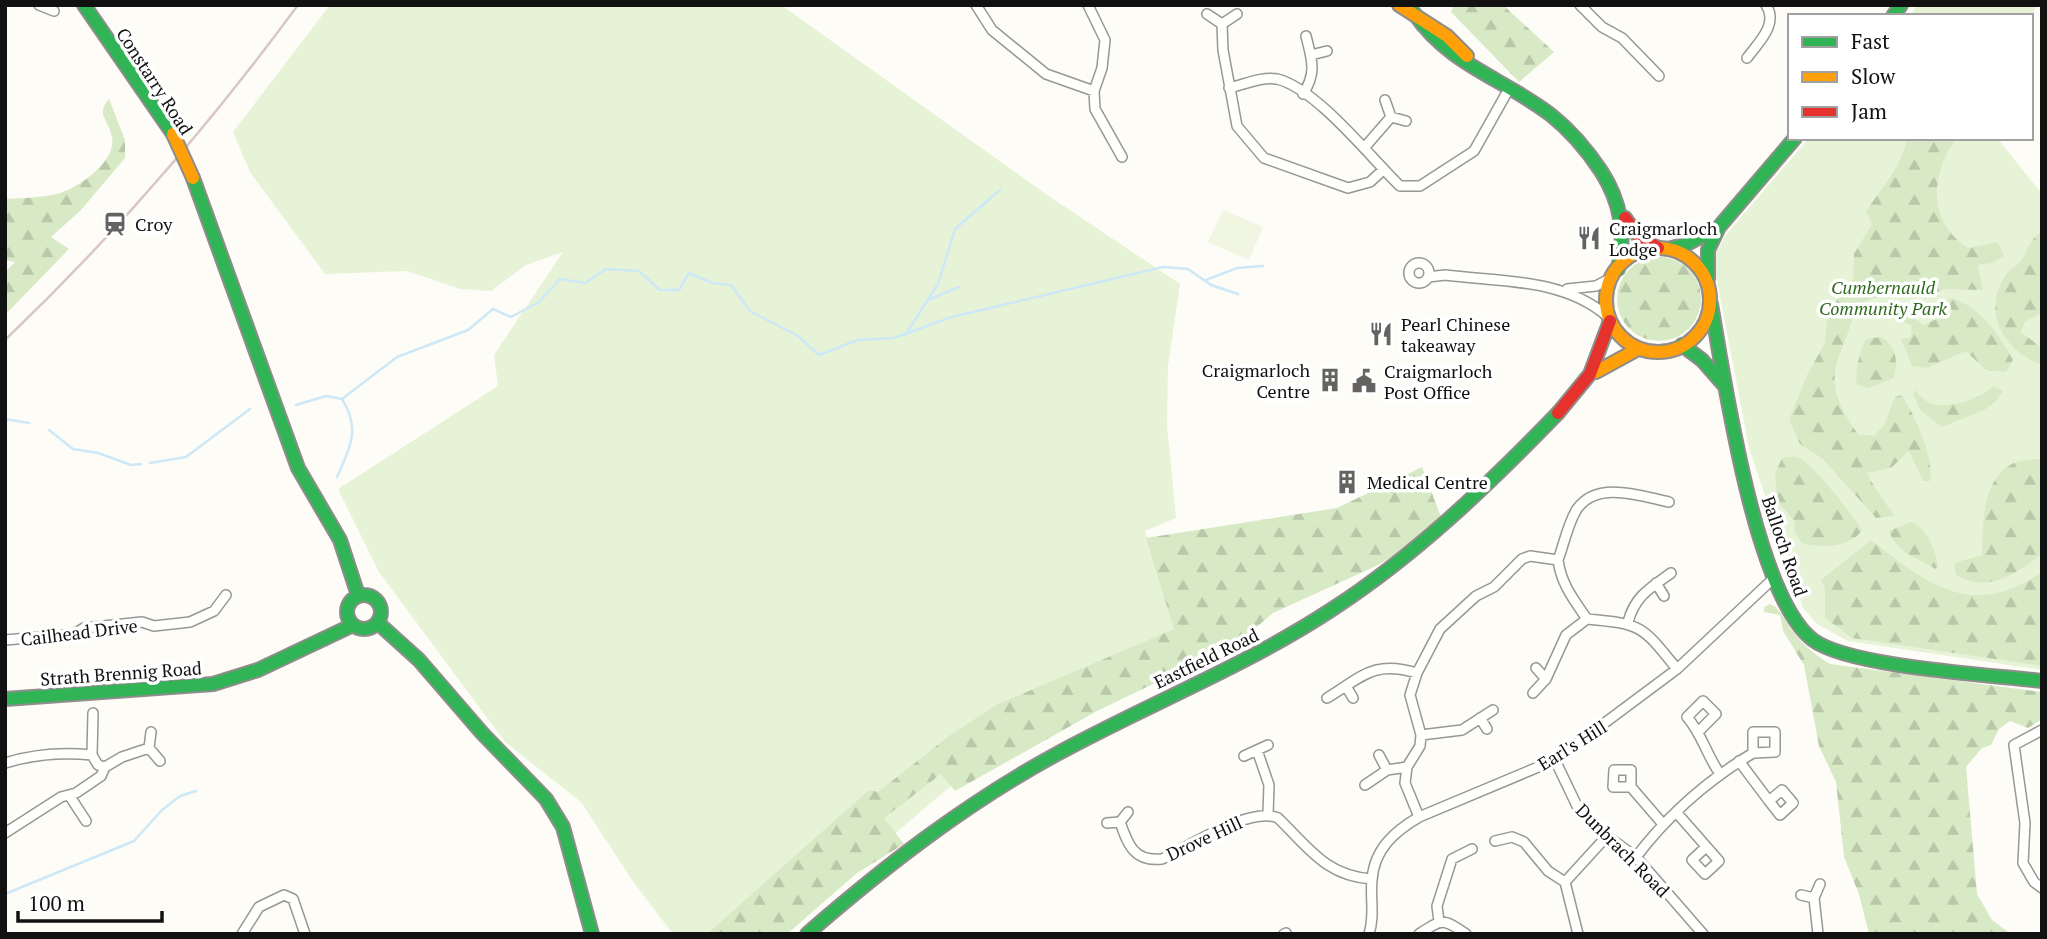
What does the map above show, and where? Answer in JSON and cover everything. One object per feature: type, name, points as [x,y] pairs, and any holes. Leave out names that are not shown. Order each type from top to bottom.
[{"type":"street","points":[[39,5],[54,11]]},
{"type":"street","name":"Constarry Road","points":[[84,5],[173,134],[193,178],[298,468],[340,540],[358,595]]},
{"type":"street","points":[[976,5],[992,30],[1046,75],[1094,91]]},
{"type":"street","points":[[1088,5],[1105,40],[1102,68],[1094,91],[1095,109],[1122,157]]},
{"type":"street","points":[[1399,5],[1414,13],[1435,42],[1538,103],[1571,130],[1597,163],[1622,212],[1639,236],[1690,258],[1702,271],[1709,286]]},
{"type":"street","points":[[1580,5],[1602,27],[1622,38],[1659,76]]},
{"type":"street","points":[[1747,58],[1770,27],[1770,10],[1766,5]]},
{"type":"street","points":[[1207,14],[1222,24]]},
{"type":"street","points":[[1222,24],[1237,14]]},
{"type":"street","points":[[1222,24],[1229,88],[1237,126],[1264,158],[1348,188],[1370,182],[1383,170]]},
{"type":"street","points":[[1303,94],[1312,80],[1314,68],[1306,36]]},
{"type":"street","points":[[1311,55],[1326,51]]},
{"type":"street","points":[[1229,88],[1268,79],[1279,80],[1336,119],[1400,186],[1420,186],[1474,151],[1510,87]]},
{"type":"street","points":[[1385,100],[1391,117]]},
{"type":"street","points":[[1364,148],[1391,117]]},
{"type":"street","points":[[1391,117],[1406,121]]},
{"type":"street","points":[[1562,289],[1581,297],[1609,319],[1618,335],[1638,349],[1666,350],[1682,345],[1696,335],[1706,320],[1710,304],[1708,250],[1719,227],[1793,140]]},
{"type":"street","points":[[1609,319],[1609,287],[1616,273],[1624,242],[1622,212]]},
{"type":"street","points":[[1428,277],[1445,275],[1562,289],[1587,288],[1616,273],[1641,251],[1687,244],[1719,227]]},
{"type":"street","name":"Balloch Road","points":[[1710,304],[1735,442],[1775,578],[1784,604],[1798,625],[1814,640],[1846,654],[2042,681]]},
{"type":"street","name":"Eastfield Road","points":[[807,934],[887,867],[1006,784],[1132,713],[1256,654],[1326,614],[1387,573],[1478,497],[1571,399],[1601,358],[1609,319]]},
{"type":"street","points":[[1682,345],[1716,373],[1727,390]]},
{"type":"street","name":"Eastfield Road","points":[[1591,375],[1638,349]]},
{"type":"street","points":[[1587,619],[1567,591],[1560,575],[1558,560],[1576,510],[1588,498],[1621,492],[1668,502]]},
{"type":"street","points":[[1419,817],[1405,783],[1407,767],[1420,746],[1421,734],[1410,695],[1417,673],[1440,629],[1476,596],[1494,587],[1522,559],[1530,556],[1558,560]]},
{"type":"street","points":[[1628,622],[1641,593],[1671,573]]},
{"type":"street","name":"Earl's Hill","points":[[1369,934],[1373,919],[1372,879],[1384,844],[1398,829],[1419,817],[1555,760],[1677,669],[1775,578]]},
{"type":"street","points":[[1656,583],[1664,596]]},
{"type":"street","name":"Cailhead Drive","points":[[5,639],[74,635],[84,628],[142,622],[153,626],[190,622],[214,611],[226,595]]},
{"type":"street","points":[[358,595],[371,596],[379,603],[382,612],[378,622],[366,629],[352,625],[347,609],[352,599],[358,595]]},
{"type":"street","points":[[1533,693],[1546,679],[1566,635],[1587,619],[1628,622],[1643,630],[1677,669]]},
{"type":"street","points":[[378,622],[419,660],[482,733],[546,799],[563,827],[578,874],[592,934]]},
{"type":"street","name":"Strath Brennig Road","points":[[5,699],[213,684],[258,670],[352,625]]},
{"type":"street","points":[[1327,698],[1379,667],[1394,666],[1417,673]]},
{"type":"street","points":[[1536,668],[1546,679]]},
{"type":"street","points":[[1346,686],[1353,698]]},
{"type":"street","points":[[1421,734],[1462,730],[1493,710]]},
{"type":"street","points":[[93,713],[92,755],[97,765],[105,767]]},
{"type":"street","points":[[1480,719],[1487,729]]},
{"type":"street","points":[[2042,730],[2014,745],[2025,823],[2023,863],[2034,882],[2042,888]]},
{"type":"street","points":[[1699,731],[1704,752],[1720,774]]},
{"type":"street","points":[[151,732],[149,748],[160,761]]},
{"type":"street","points":[[1244,756],[1269,745]]},
{"type":"street","points":[[5,833],[61,797],[101,776],[105,767],[122,757],[149,748]]},
{"type":"street","points":[[1257,750],[1269,785],[1268,814],[1278,818],[1328,868],[1350,877],[1372,879]]},
{"type":"street","points":[[1636,857],[1662,823],[1720,774],[1753,753]]},
{"type":"street","points":[[5,763],[33,755],[92,755]]},
{"type":"street","points":[[1379,755],[1387,770]]},
{"type":"street","name":"Dunbrach Road","points":[[1555,760],[1577,806],[1607,836],[1636,857],[1703,934]]},
{"type":"street","points":[[1739,761],[1769,801]]},
{"type":"street","points":[[1365,785],[1387,770],[1407,767]]},
{"type":"street","points":[[1631,787],[1662,823]]},
{"type":"street","points":[[69,795],[86,821]]},
{"type":"street","points":[[1107,823],[1120,822],[1129,812]]},
{"type":"street","points":[[1676,812],[1706,847]]},
{"type":"street","name":"Drove Hill","points":[[1120,822],[1134,854],[1149,860],[1162,859],[1249,817],[1268,814]]},
{"type":"street","points":[[1565,882],[1607,836]]},
{"type":"street","points":[[1495,841],[1512,837],[1524,842],[1548,871],[1565,882],[1578,934]]},
{"type":"street","points":[[1439,921],[1437,906],[1452,859],[1472,849]]},
{"type":"street","points":[[1818,934],[1814,898],[1820,884]]},
{"type":"street","points":[[242,934],[253,914],[268,900],[284,895],[293,899],[305,934]]},
{"type":"street","points":[[1801,895],[1814,898]]},
{"type":"street","points":[[1419,934],[1439,921],[1449,922],[1466,934]]},
{"type":"green space","points":[[330,5],[781,5],[1043,192],[1180,284],[1168,366],[1167,425],[1176,518],[1145,531],[1186,635],[988,754],[778,934],[673,934],[634,883],[581,802],[505,742],[379,572],[338,489],[498,386],[494,355],[563,252],[526,265],[491,291],[460,289],[407,271],[325,274],[250,172],[233,132]]},
{"type":"green space","points":[[1454,5],[1503,5],[1554,52],[1519,82],[1451,12]]},
{"type":"green space","points":[[1917,5],[2036,6],[2033,17],[2033,14],[1911,14]]},
{"type":"green space","points":[[109,99],[125,140],[125,158],[81,210],[51,237],[69,249],[5,315],[5,272],[15,262],[5,260],[5,199],[60,193],[95,172],[109,155],[112,146],[112,137],[103,114]]},
{"type":"green space","name":"Cumbernauld Community Park","points":[[1807,140],[1999,140],[2042,194],[2042,670],[1848,641],[1817,624],[1803,608],[1749,448],[1713,259],[1725,236]]},
{"type":"green space","points":[[1906,140],[1956,140],[1948,152],[1938,181],[1939,211],[1945,225],[1968,248],[1998,242],[2004,256],[1992,263],[1978,265],[1983,290],[1944,289],[1932,295],[1874,298],[1857,305],[1835,370],[1838,398],[1845,414],[1858,434],[1874,436],[1884,425],[1895,397],[1902,395],[1922,436],[1930,471],[1930,481],[1923,481],[1909,451],[1891,468],[1867,473],[1895,516],[1876,518],[1823,459],[1800,444],[1789,420],[1807,375],[1825,343],[1828,312],[1853,278],[1854,254],[1872,224],[1866,212],[1896,168]]},
{"type":"green space","points":[[1223,210],[1263,227],[1249,260],[1208,242]]},
{"type":"green space","points":[[2042,232],[2042,312],[2025,322],[2021,332],[2042,348],[2042,365],[2028,359],[2007,340],[1996,315],[1996,301],[1999,287],[2007,273],[2020,262],[2031,242]]},
{"type":"green space","points":[[1659,257],[1675,260],[1694,276],[1701,299],[1698,315],[1682,334],[1659,341],[1643,338],[1624,322],[1617,299],[1620,283],[1636,264]]},
{"type":"green space","points":[[1948,298],[1978,313],[1995,331],[2013,360],[2006,372],[1986,370],[1966,351],[1927,368],[1912,366],[1901,339],[1911,337],[1912,326],[1902,321],[1898,305],[1924,325],[1952,312]]},
{"type":"green space","points":[[1880,337],[1890,344],[1895,354],[1894,378],[1869,388],[1857,385],[1858,362],[1866,339]]},
{"type":"green space","points":[[1993,386],[2003,391],[1996,401],[1986,409],[1942,427],[1921,411],[1913,395],[1915,390],[1928,402],[1952,404],[1980,395]]},
{"type":"green space","points":[[1782,458],[1799,458],[1813,470],[1862,530],[1857,536],[1835,545],[1802,543],[1795,532],[1794,521],[1777,501],[1775,474]]},
{"type":"green space","points":[[2042,458],[2042,554],[2012,574],[1990,582],[1979,583],[1956,575],[1954,563],[1982,555],[1986,506],[1994,483],[2001,473],[2014,463]]},
{"type":"green space","points":[[1422,467],[1441,517],[1398,553],[1378,565],[1273,613],[1238,643],[1097,711],[955,791],[941,774],[884,818],[904,844],[857,873],[787,934],[707,934],[869,790],[878,792],[949,736],[996,705],[1174,629],[1146,538],[1337,508]]},
{"type":"green space","points":[[1911,522],[1922,529],[1929,540],[1937,559],[1936,569],[1908,554],[1892,538],[1889,531]]},
{"type":"green space","points":[[1871,540],[1932,583],[1972,595],[1993,594],[2017,586],[2042,572],[2042,666],[1852,638],[1825,618],[1825,589],[1821,580]]},
{"type":"green space","points":[[1770,604],[1780,612],[1804,645],[1830,664],[2042,692],[2042,719],[2028,728],[2010,721],[1999,729],[1991,745],[1982,748],[1966,767],[1977,894],[1992,920],[2011,934],[1869,934],[1859,894],[1844,857],[1836,782],[1819,746],[1804,665],[1783,631],[1780,615],[1764,612],[1764,607]]},
{"type":"waterway","points":[[906,334],[938,284],[955,229],[1000,190]]},
{"type":"waterway","points":[[1206,280],[1237,268],[1263,266]]},
{"type":"waterway","points":[[296,405],[326,396],[342,399],[397,357],[468,330],[493,309],[511,317],[539,302],[560,279],[585,283],[606,269],[639,271],[660,290],[679,290],[689,273],[712,283],[731,285],[750,311],[798,336],[819,355],[858,340],[894,338],[952,317],[1163,267],[1188,269],[1211,285],[1238,294]]},
{"type":"waterway","points":[[930,299],[959,287]]},
{"type":"waterway","points":[[337,477],[352,438],[351,420],[342,399]]},
{"type":"waterway","points":[[150,463],[186,457],[250,409]]},
{"type":"waterway","points":[[5,419],[29,423]]},
{"type":"waterway","points":[[49,430],[73,449],[98,453],[131,465],[141,464]]},
{"type":"waterway","points":[[5,894],[134,841],[161,811],[180,796],[196,791]]},
{"type":"railway","points":[[5,340],[84,261],[159,179],[230,94],[298,5]]},
{"type":"traffic: fast","points":[[84,5],[173,134]]},
{"type":"traffic: fast","points":[[1894,14],[1901,5]]},
{"type":"traffic: fast","points":[[1414,13],[1443,46],[1551,115],[1584,148],[1608,183],[1617,206],[1622,243],[1618,269]]},
{"type":"traffic: fast","points":[[1708,279],[1708,250],[1719,227],[1793,140]]},
{"type":"traffic: fast","points":[[193,178],[298,468],[340,540],[358,595]]},
{"type":"traffic: fast","points":[[1668,249],[1687,244],[1719,227]]},
{"type":"traffic: fast","points":[[1711,304],[1734,431],[1759,534],[1774,579],[1792,616],[1813,640],[1857,657],[1888,663],[2042,681]]},
{"type":"traffic: fast","points":[[1682,345],[1702,360],[1723,384]]},
{"type":"traffic: fast","points":[[807,934],[896,861],[989,794],[1089,737],[1264,650],[1362,589],[1450,518],[1558,413]]},
{"type":"traffic: fast","points":[[364,595],[376,600],[381,612],[376,624],[364,629],[352,624],[347,612],[352,600],[364,595]]},
{"type":"traffic: fast","points":[[378,623],[419,660],[482,733],[546,799],[563,827],[592,934]]},
{"type":"traffic: fast","points":[[5,699],[213,684],[258,670],[353,625]]},
{"type":"traffic: slow","points":[[1399,5],[1447,36],[1467,56]]},
{"type":"traffic: slow","points":[[173,134],[193,178]]},
{"type":"traffic: slow","points":[[1658,248],[1678,252],[1701,271],[1706,280],[1710,300],[1706,320],[1687,343],[1678,348],[1658,352],[1638,348],[1615,329],[1610,320],[1606,300],[1610,280],[1629,257],[1638,252],[1658,248]]},
{"type":"traffic: slow","points":[[1596,372],[1638,349]]},
{"type":"traffic: jam","points":[[1625,218],[1638,236],[1658,248]]},
{"type":"traffic: jam","points":[[1558,413],[1590,374],[1610,321]]},
{"type":"place","name":"Croy","points":[[115,224]]},
{"type":"place","name":"Craigmarloch Lodge","points":[[1589,238]]},
{"type":"place","name":"Pearl Chinese takeaway","points":[[1381,334]]},
{"type":"place","name":"Craigmarloch Centre","points":[[1330,380]]},
{"type":"place","name":"Craigmarloch Post Office","points":[[1364,381]]},
{"type":"place","name":"Medical Centre","points":[[1347,482]]}]
